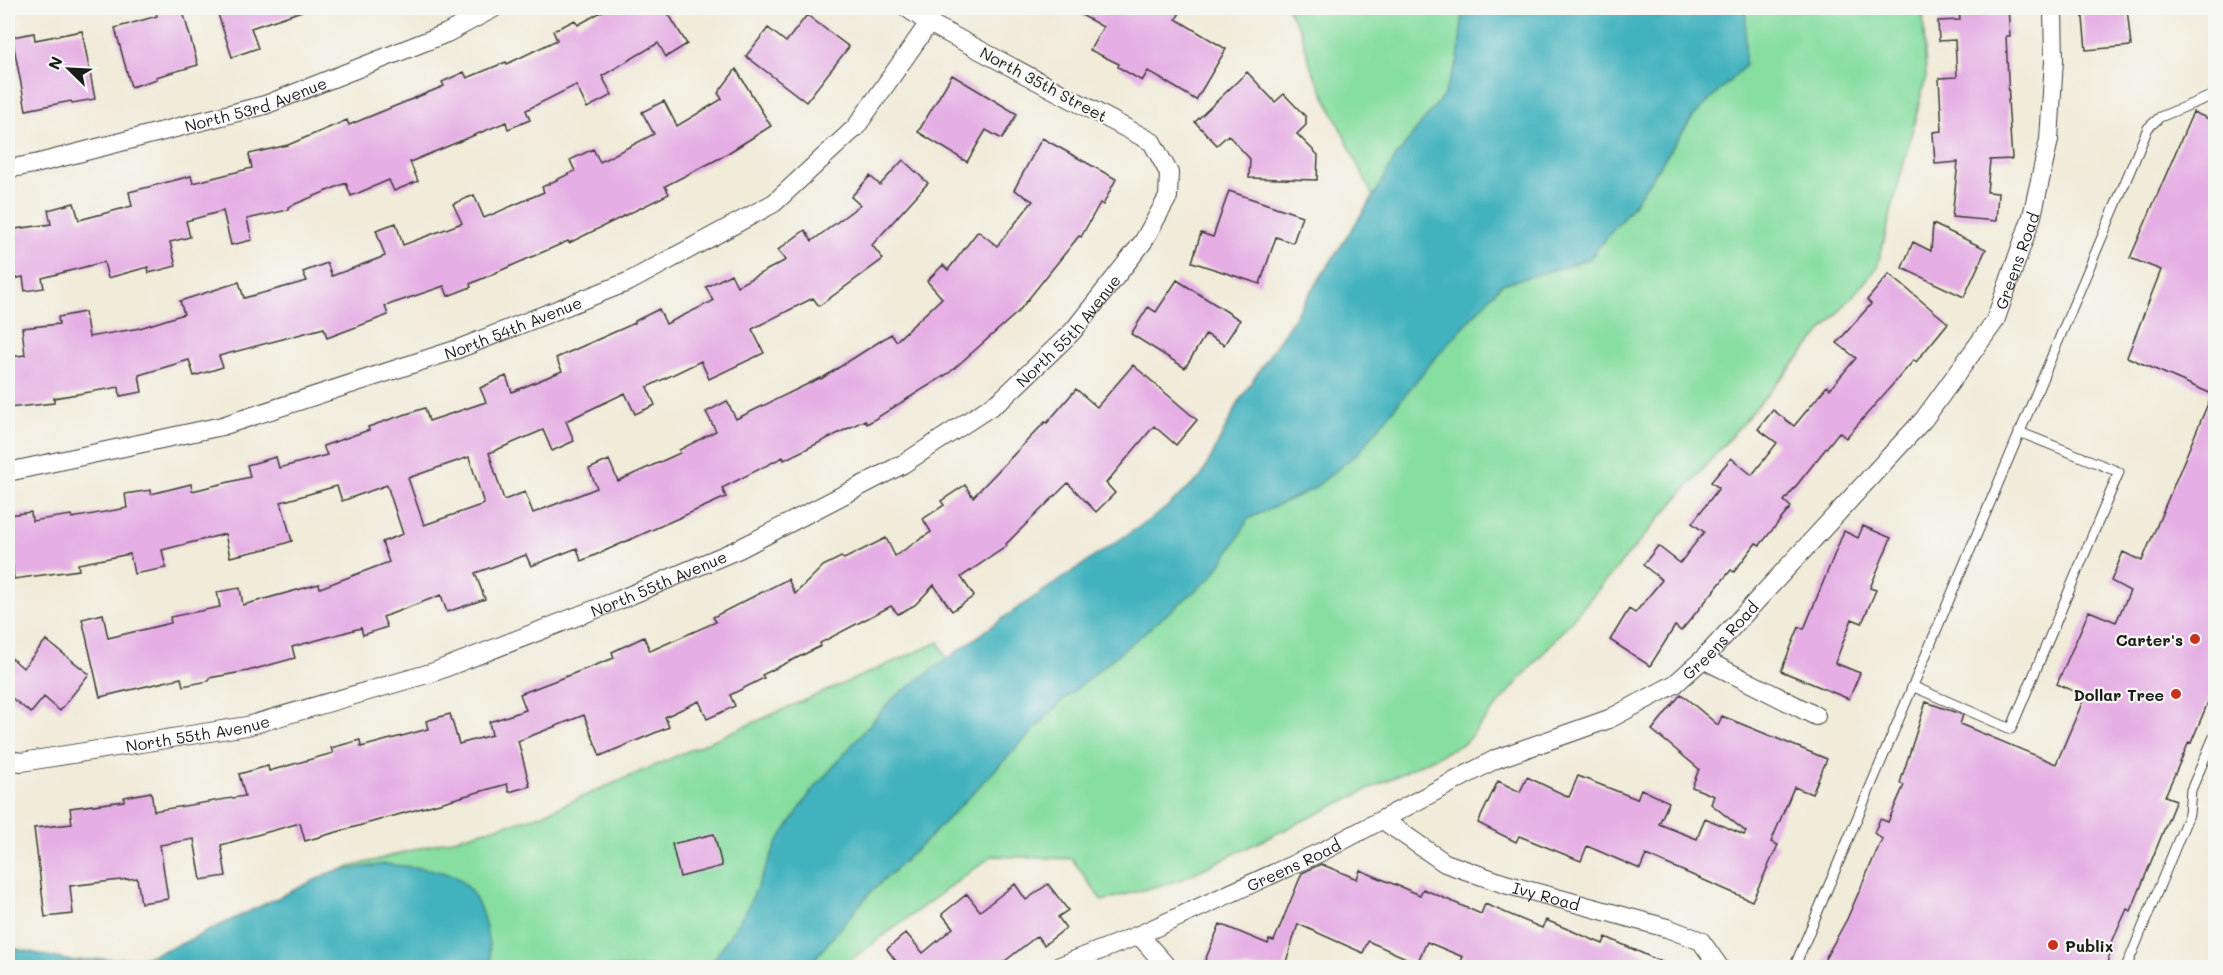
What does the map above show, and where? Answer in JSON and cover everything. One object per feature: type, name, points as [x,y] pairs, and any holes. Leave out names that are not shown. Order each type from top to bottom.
[{"type":"street","name":"North 53rd Avenue","points":[[8,169],[265,105],[447,33],[494,8]]},
{"type":"street","name":"North 35th Street","points":[[907,8],[929,23],[1152,142],[1168,173]]},
{"type":"street","name":"Greens Road","points":[[1055,968],[1139,935],[1323,851],[1496,759],[1609,719],[1675,684],[1703,659],[1924,419],[1995,321],[2032,216],[2049,140],[2054,60],[2053,8]]},
{"type":"street","name":"North 54th Avenue","points":[[8,472],[222,426],[458,349],[630,282],[774,203],[855,127],[929,23]]},
{"type":"street","name":"North 55th Avenue","points":[[8,760],[22,762],[247,726],[434,672],[619,600],[739,549],[903,464],[1001,400],[1073,331],[1143,242],[1168,197],[1168,173]]},
{"type":"street","points":[[1703,659],[1816,716]]},
{"type":"street","name":"Ivy Road","points":[[1383,820],[1445,863],[1505,884],[1667,928],[1701,941],[1717,963]]},
{"type":"street","points":[[1139,935],[1168,968]]},
{"type":"lane","points":[[1794,968],[2148,128],[2160,117],[2216,94]]},
{"type":"lane","points":[[1912,686],[2011,729],[2097,526],[2119,472],[2019,432]]},
{"type":"lane","points":[[2126,968],[2189,814],[2191,790],[2216,732]]},
{"type":"green space","points":[[1287,8],[1923,8],[1926,77],[1877,268],[1465,743],[1180,880],[1102,901],[1072,859],[992,856],[841,967],[8,968],[8,947],[70,961],[147,957],[183,943],[332,872],[538,816],[939,642],[947,659],[1006,616],[1161,512],[1201,477],[1240,400],[1373,197],[1311,67],[1301,32]]},
{"type":"water","points":[[1463,8],[1746,8],[1745,66],[1693,117],[1629,211],[1589,259],[1502,284],[1430,364],[1359,452],[1313,489],[1248,519],[1212,577],[1064,699],[931,836],[869,894],[808,967],[704,967],[715,958],[747,909],[777,843],[810,793],[892,699],[1006,616],[1161,512],[1201,477],[1240,400],[1373,197],[1397,155],[1443,96],[1458,60]]},
{"type":"water","points":[[385,864],[436,871],[462,881],[481,910],[492,967],[8,967],[8,947],[70,961],[147,957],[183,943],[332,872]]},
{"type":"building","points":[[155,8],[182,8],[198,65],[131,87],[115,28],[157,16]]},
{"type":"building","points":[[216,8],[301,8],[302,11],[251,28],[258,48],[232,57]]},
{"type":"building","points":[[608,8],[665,8],[687,44],[666,57],[658,43],[602,76],[612,95],[587,108],[576,85],[526,110],[530,120],[508,129],[506,122],[410,162],[418,181],[394,191],[389,180],[351,196],[346,183],[288,207],[288,210],[247,219],[252,240],[231,245],[223,211],[186,221],[190,237],[170,242],[176,266],[149,273],[148,267],[108,278],[104,262],[42,278],[44,288],[25,291],[23,277],[8,280],[8,230],[51,224],[48,210],[74,203],[79,220],[132,206],[129,192],[191,176],[193,183],[252,168],[249,154],[288,145],[347,120],[349,125],[444,86],[442,82],[464,72],[467,78],[506,62],[507,64],[557,40],[553,31],[575,20],[578,25]]},
{"type":"building","points":[[1069,8],[1183,8],[1176,19],[1226,49],[1196,100],[1148,71],[1142,81],[1118,67],[1119,64],[1090,50],[1103,27]]},
{"type":"building","points":[[1959,8],[2008,8],[2010,36],[2006,36],[2012,159],[1990,160],[1987,192],[1998,193],[1996,221],[1952,217],[1958,162],[1935,164],[1933,132],[1942,131],[1939,78],[1957,77],[1955,40],[1939,41],[1938,21],[1960,20]]},
{"type":"building","points":[[2082,8],[2127,8],[2131,46],[2086,50]]},
{"type":"building","points":[[807,15],[849,47],[806,102],[746,56],[768,28],[786,42]]},
{"type":"building","points":[[82,31],[95,99],[72,103],[71,101],[26,110],[12,37],[34,33],[35,40]]},
{"type":"building","points":[[736,69],[771,126],[720,158],[665,186],[669,194],[569,243],[568,241],[448,296],[444,286],[385,306],[388,315],[327,338],[324,328],[219,356],[223,367],[194,376],[189,360],[139,375],[142,392],[120,396],[119,387],[54,398],[54,403],[8,408],[8,357],[25,355],[22,328],[59,324],[58,317],[85,312],[89,337],[140,328],[184,314],[180,301],[239,282],[244,298],[307,281],[303,272],[327,263],[332,276],[385,256],[376,230],[396,223],[403,245],[462,223],[453,204],[474,195],[484,218],[544,192],[542,187],[575,171],[570,160],[593,149],[600,162],[654,134],[642,112],[664,101],[677,126],[722,99],[718,93]]},
{"type":"building","points":[[1247,72],[1275,102],[1284,94],[1306,117],[1306,125],[1297,134],[1318,155],[1317,180],[1249,178],[1250,159],[1228,135],[1217,145],[1195,122]]},
{"type":"building","points":[[952,75],[1017,114],[1002,139],[986,130],[967,162],[918,132]]},
{"type":"building","points":[[2193,112],[2216,122],[2216,683],[2191,743],[2189,742],[2165,796],[2176,800],[2131,911],[2127,909],[2112,942],[2113,946],[2105,968],[1820,968],[1847,919],[1882,839],[1874,833],[1880,819],[1888,822],[1904,785],[1900,783],[1926,702],[1963,715],[1960,724],[2056,764],[2085,696],[2057,684],[2089,611],[2116,622],[2130,591],[2111,581],[2123,552],[2142,561],[2212,394],[2127,357],[2161,270],[2130,258]]},
{"type":"building","points":[[1042,138],[1116,179],[1103,205],[1100,203],[1081,237],[1079,236],[1018,312],[949,373],[867,424],[865,420],[722,488],[726,497],[600,553],[581,561],[577,548],[531,566],[526,555],[475,573],[485,599],[447,612],[441,595],[383,617],[387,627],[363,635],[361,628],[292,647],[295,658],[248,671],[209,678],[209,681],[183,686],[181,678],[100,697],[82,619],[103,614],[108,638],[171,623],[170,617],[220,607],[217,592],[240,588],[243,605],[319,584],[320,588],[389,562],[382,542],[403,534],[387,485],[342,501],[337,486],[281,502],[292,541],[270,548],[230,557],[225,534],[162,550],[166,568],[134,574],[130,554],[78,564],[79,570],[14,579],[8,515],[31,512],[32,521],[71,515],[72,518],[127,508],[125,494],[151,490],[151,494],[191,484],[192,491],[250,477],[247,465],[276,457],[279,468],[327,455],[323,446],[369,430],[368,427],[425,408],[429,421],[486,402],[480,388],[506,376],[512,392],[562,371],[556,358],[635,323],[659,309],[666,324],[713,301],[706,287],[731,274],[737,286],[786,260],[778,250],[805,230],[812,241],[860,205],[851,197],[870,176],[880,185],[903,160],[928,183],[872,245],[883,259],[819,306],[813,298],[752,329],[764,353],[709,379],[701,361],[647,387],[655,405],[635,414],[625,393],[566,421],[574,441],[552,451],[543,430],[489,453],[504,500],[525,492],[533,513],[597,488],[589,469],[609,460],[618,481],[680,453],[679,450],[716,431],[706,412],[727,401],[736,419],[821,379],[891,334],[896,341],[942,298],[927,281],[943,265],[948,270],[978,231],[997,246],[1033,201],[1014,190]],"holes":[[[469,457],[484,504],[424,525],[408,478]]]},
{"type":"building","points":[[1229,191],[1302,216],[1293,243],[1276,237],[1260,284],[1192,262],[1201,233],[1213,237]]},
{"type":"building","points":[[1933,224],[1986,249],[1964,297],[1902,268],[1913,242],[1931,251]]},
{"type":"building","points":[[1889,274],[1948,323],[1916,362],[1914,360],[1846,438],[1839,432],[1784,501],[1791,507],[1760,545],[1756,543],[1734,572],[1731,570],[1681,631],[1675,626],[1650,666],[1610,640],[1629,609],[1635,613],[1662,580],[1643,565],[1658,546],[1680,563],[1704,532],[1692,523],[1719,488],[1711,482],[1731,458],[1752,475],[1777,443],[1758,429],[1773,410],[1794,426],[1827,386],[1830,389],[1856,358],[1837,343],[1871,304],[1867,300]]},
{"type":"building","points":[[1177,280],[1240,320],[1224,345],[1206,334],[1185,368],[1131,334],[1148,307],[1156,312]]},
{"type":"building","points":[[1133,365],[1197,420],[1176,445],[1154,426],[1106,483],[1115,493],[1096,512],[1068,483],[1006,544],[1007,546],[961,577],[974,596],[952,611],[934,585],[915,605],[898,614],[891,606],[820,643],[821,646],[762,675],[764,678],[730,695],[735,706],[707,719],[699,701],[665,717],[669,727],[600,756],[584,715],[518,741],[530,786],[509,792],[507,784],[305,841],[300,823],[221,845],[226,876],[201,880],[194,839],[160,845],[168,899],[141,903],[137,878],[70,886],[73,914],[45,917],[34,828],[72,824],[70,808],[124,801],[124,797],[151,792],[154,811],[245,796],[239,774],[268,766],[269,771],[333,753],[331,748],[360,740],[361,747],[428,729],[426,721],[450,714],[459,744],[492,735],[489,722],[526,710],[520,694],[614,658],[612,652],[644,637],[650,651],[716,622],[713,617],[788,579],[795,594],[823,566],[841,557],[844,559],[886,538],[895,556],[931,532],[923,519],[944,505],[941,501],[965,485],[973,497],[1045,422],[1047,423],[1076,389],[1097,407]]},
{"type":"building","points":[[1863,526],[1891,538],[1870,588],[1876,590],[1862,623],[1852,619],[1835,663],[1860,673],[1849,699],[1781,671],[1799,627],[1804,629],[1844,531],[1858,538]]},
{"type":"building","points":[[46,640],[89,674],[60,711],[44,697],[31,713],[8,695],[8,655],[23,668]]},
{"type":"building","points":[[1681,694],[1718,725],[1722,716],[1827,759],[1812,794],[1794,787],[1771,842],[1778,845],[1752,901],[1646,855],[1640,869],[1587,846],[1581,861],[1519,836],[1516,842],[1478,823],[1498,781],[1520,792],[1527,777],[1569,797],[1578,776],[1637,799],[1641,789],[1669,802],[1659,824],[1697,839],[1705,818],[1744,835],[1746,832],[1711,804],[1714,796],[1692,787],[1699,769],[1652,730]]},
{"type":"building","points":[[714,834],[722,866],[680,877],[672,844]]},
{"type":"building","points":[[1321,864],[1357,879],[1360,870],[1420,895],[1423,889],[1481,914],[1485,904],[1542,928],[1546,920],[1603,944],[1606,937],[1675,968],[1458,968],[1463,957],[1427,942],[1417,963],[1368,941],[1363,953],[1298,924],[1284,968],[1202,968],[1220,924],[1268,944],[1269,940],[1274,941],[1302,873]]},
{"type":"building","points":[[1015,884],[1026,900],[1048,884],[1068,910],[1058,917],[1066,928],[1044,945],[1037,936],[996,968],[901,968],[887,949],[906,933],[923,953],[953,928],[942,914],[967,894],[980,911]]},
{"type":"place","name":"Carter's","points":[[2195,639]]},
{"type":"place","name":"Dollar Tree","points":[[2176,694]]},
{"type":"place","name":"Publix","points":[[2053,945]]}]
